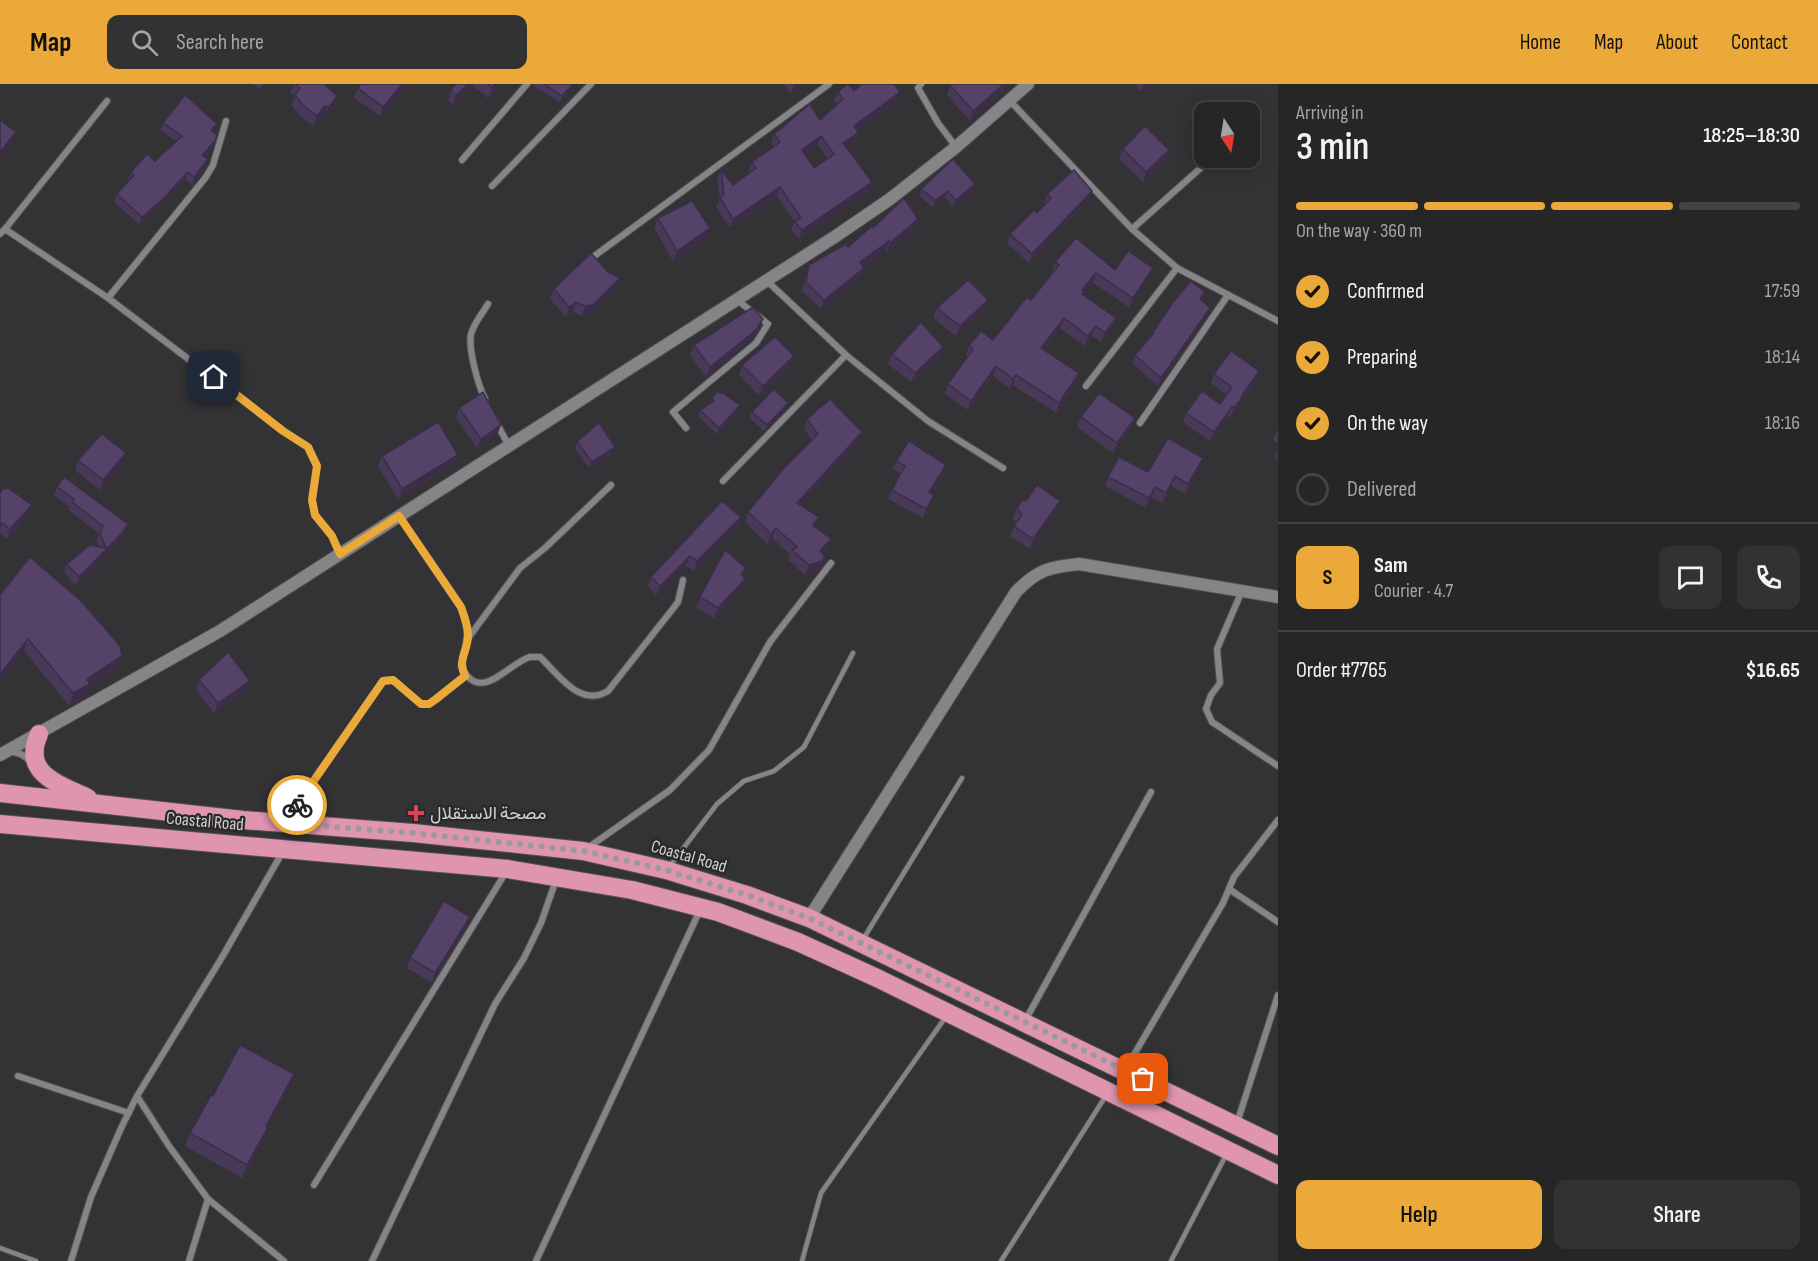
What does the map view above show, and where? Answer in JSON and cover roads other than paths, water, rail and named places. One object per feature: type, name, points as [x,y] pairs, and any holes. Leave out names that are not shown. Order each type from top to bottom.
[{"type":"highway","points":[[39,734],[33,754],[44,776],[97,803]]},
{"type":"highway","name":"Coastal Road","points":[[0,793],[584,851],[666,870],[747,895],[809,918],[1278,1146]]},
{"type":"highway","name":"Coastal Road","points":[[0,824],[507,869],[632,890],[701,908],[798,942],[877,978],[1278,1175]]},
{"type":"street","points":[[462,160],[527,84]]},
{"type":"street","points":[[492,186],[591,84]]},
{"type":"street","points":[[593,257],[829,84]]},
{"type":"street","points":[[3,751],[39,734],[220,631],[767,281],[890,199],[956,147],[1028,84]]},
{"type":"street","points":[[917,85],[938,123],[956,147]]},
{"type":"street","points":[[1009,99],[1132,229],[1177,268],[1278,321]]},
{"type":"street","points":[[107,102],[2,231],[108,298],[283,431],[308,447],[317,466],[312,500],[315,515],[332,536],[340,554]]},
{"type":"street","points":[[108,298],[206,177],[213,165],[226,121]]},
{"type":"street","points":[[1132,229],[1201,168]]},
{"type":"street","points":[[1086,386],[1177,268]]},
{"type":"street","points":[[767,281],[846,355],[928,421],[1004,468]]},
{"type":"street","points":[[1140,423],[1228,295]]},
{"type":"street","points":[[686,428],[673,412],[756,343],[768,324],[737,300]]},
{"type":"street","points":[[488,304],[474,324],[471,346],[481,391],[489,410]]},
{"type":"street","points":[[723,481],[846,355]]},
{"type":"street","points":[[493,417],[509,446]]},
{"type":"street","points":[[468,637],[520,568],[545,548],[611,485]]},
{"type":"street","points":[[399,516],[461,607],[467,624],[468,637],[461,666],[465,676],[479,683],[488,682],[529,657],[540,657],[579,694],[592,698],[602,695],[608,691],[678,602],[683,579]]},
{"type":"street","points":[[584,851],[670,790],[709,750],[770,642],[831,563]]},
{"type":"street","points":[[809,918],[1016,592],[1030,577],[1056,566],[1079,564],[1241,593],[1278,597]]},
{"type":"street","points":[[1241,593],[1217,649],[1220,683],[1211,695],[1206,709],[1212,722],[1278,766]]},
{"type":"street","points":[[284,823],[383,681],[393,680],[421,704],[429,704],[465,676]]},
{"type":"street","points":[[3,751],[21,754],[37,766]]},
{"type":"street","points":[[1025,1022],[1151,792]]},
{"type":"street","points":[[1125,1070],[1223,903],[1234,877],[1278,820]]},
{"type":"street","points":[[71,1261],[91,1197],[137,1096],[285,849]]},
{"type":"street","points":[[314,1185],[507,869]]},
{"type":"street","points":[[372,1261],[495,1004],[524,958],[541,923],[558,876]]},
{"type":"street","points":[[1229,889],[1278,922]]},
{"type":"street","points":[[536,1261],[701,908]]},
{"type":"street","points":[[1236,1125],[1278,995]]},
{"type":"street","points":[[18,1076],[129,1113]]},
{"type":"street","points":[[137,1096],[169,1146],[208,1199],[284,1261]]},
{"type":"street","points":[[189,1261],[208,1199]]},
{"type":"lane","points":[[666,870],[717,804],[744,781],[774,771],[804,747],[853,653]]},
{"type":"lane","points":[[861,943],[962,778]]},
{"type":"lane","points":[[802,1261],[820,1193],[949,1013]]},
{"type":"lane","points":[[1001,1261],[1108,1092]]},
{"type":"lane","points":[[1171,1261],[1228,1151]]},
{"type":"lane","points":[[0,1248],[36,1261]]},
{"type":"place","name":"مصحة الاستقلال","points":[[416,813]]}]
